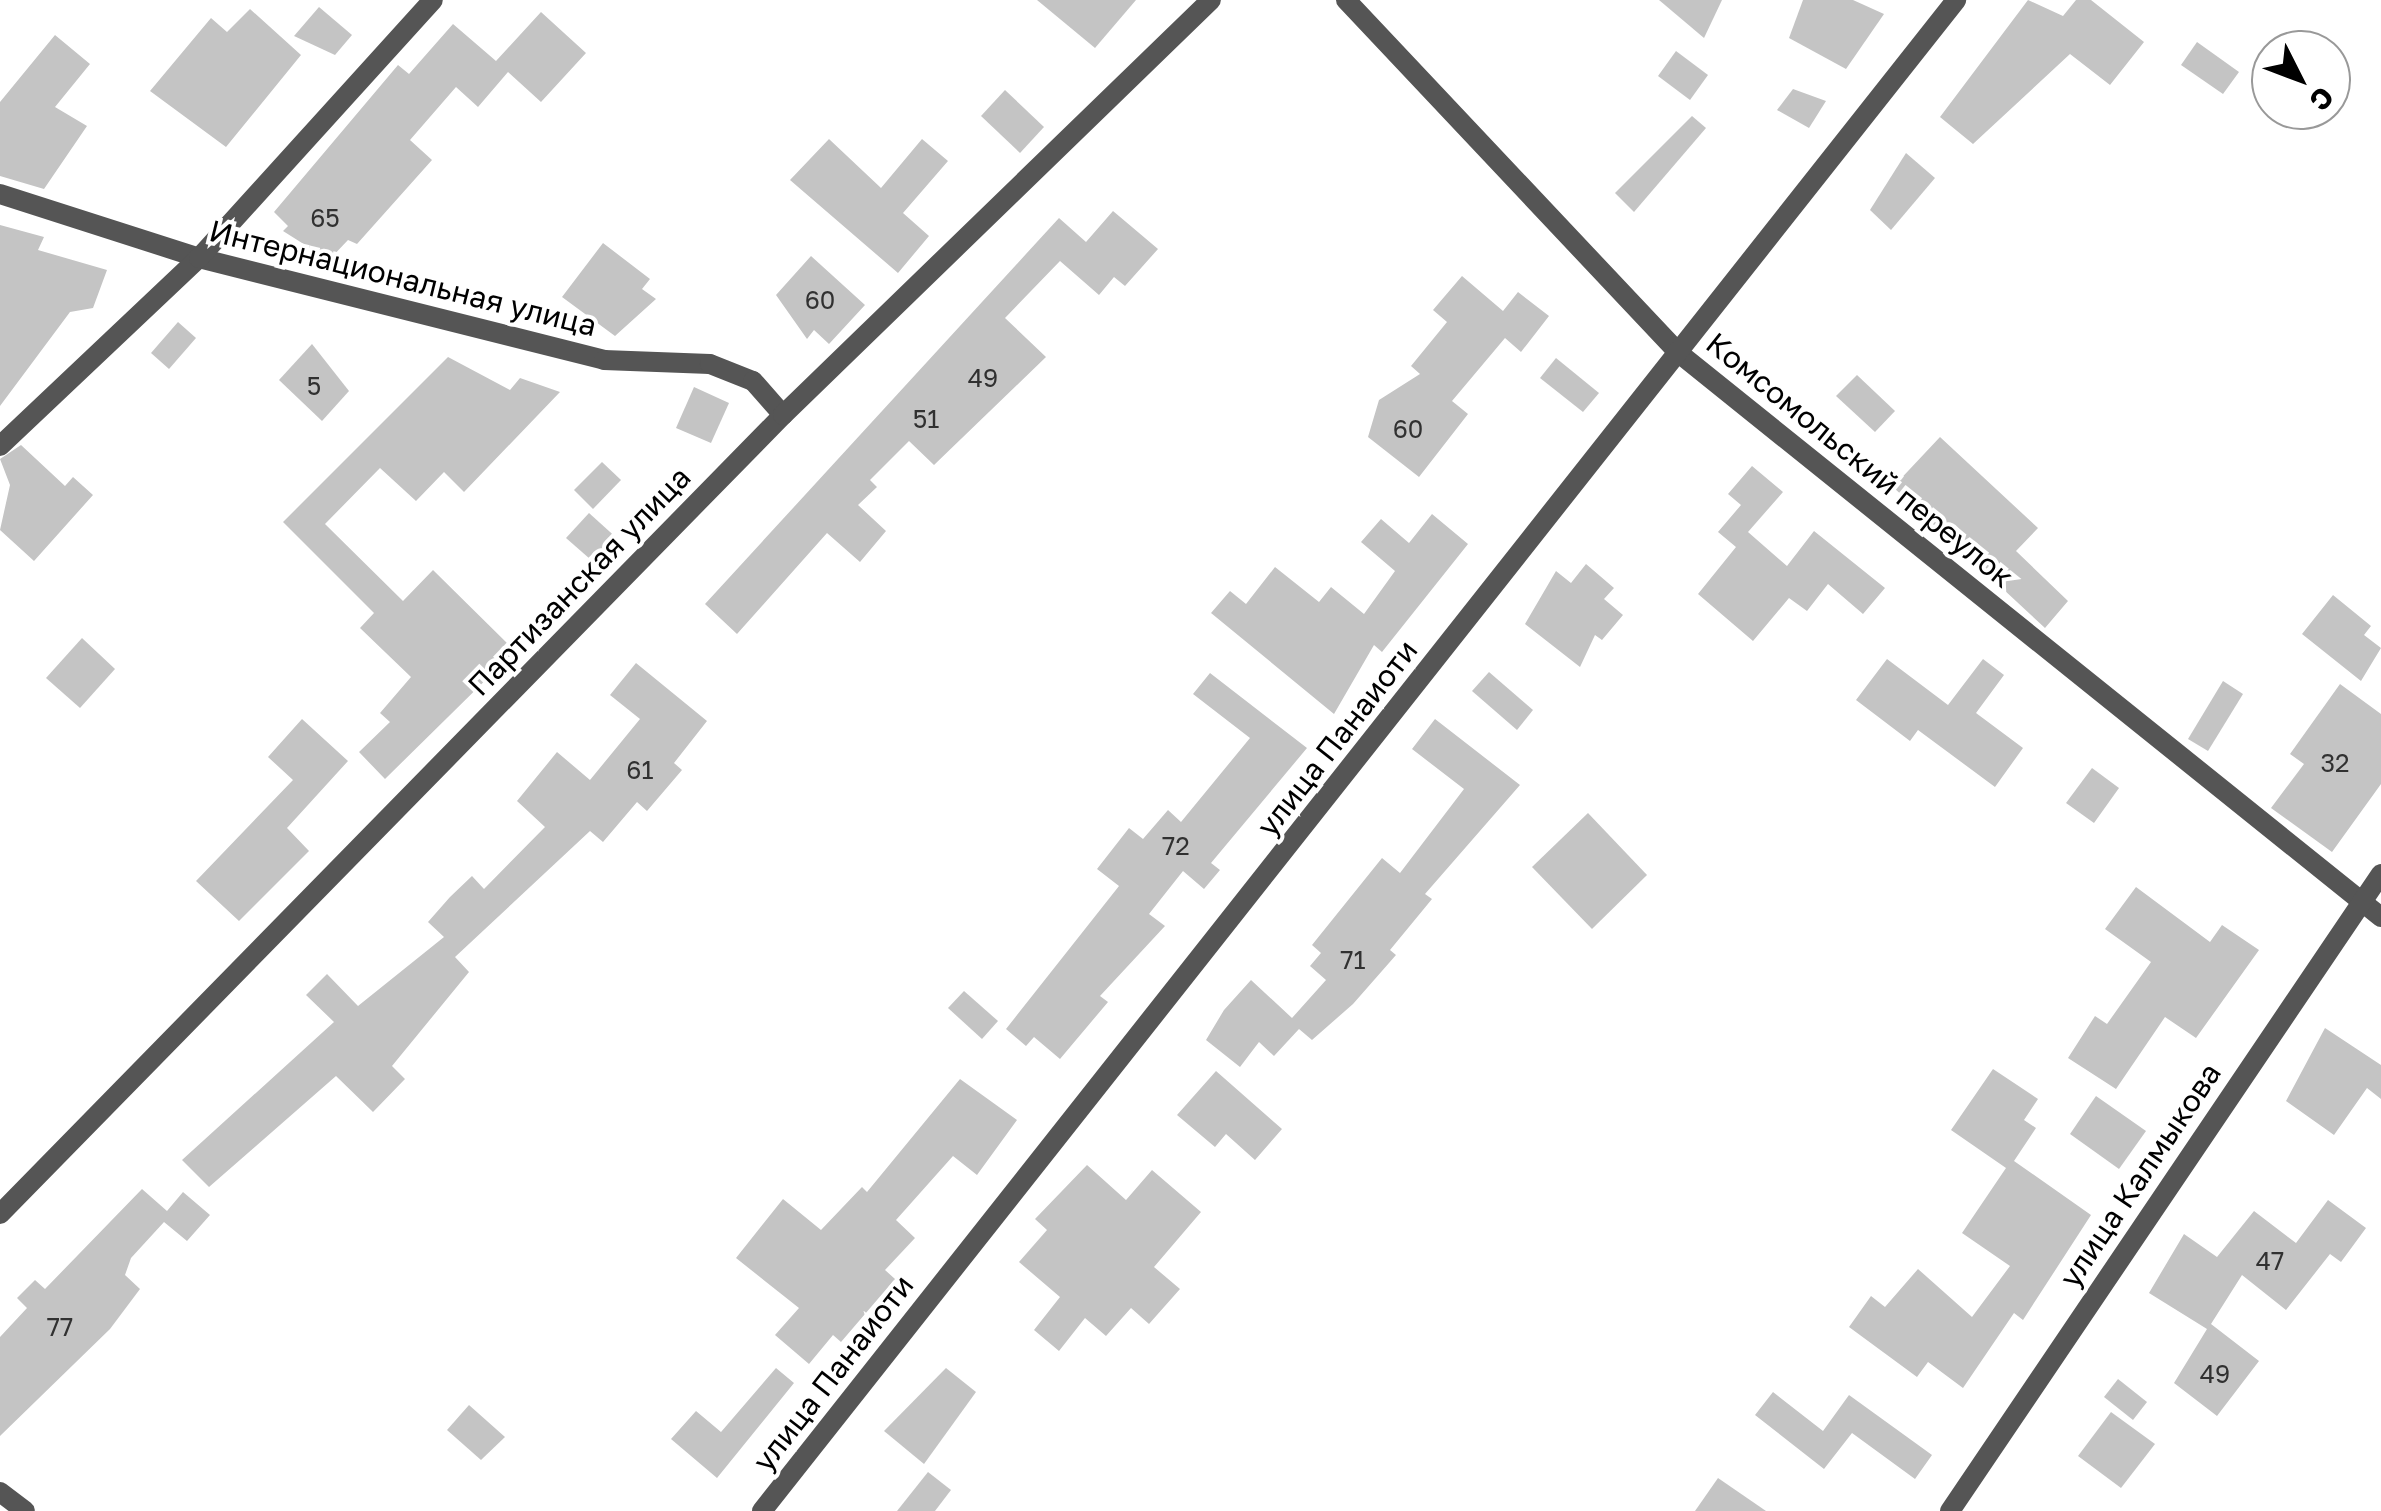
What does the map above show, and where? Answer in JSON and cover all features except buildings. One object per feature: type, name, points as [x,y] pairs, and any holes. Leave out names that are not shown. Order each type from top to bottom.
[{"type":"street","points":[[0,446],[199,258],[433,0]]},
{"type":"street","name":"Партизанская улица","points":[[0,1214],[783,415],[1211,0]]},
{"type":"street","name":"Комсомольский переулок","points":[[1346,0],[1680,354],[2381,917]]},
{"type":"street","name":"улица Панаиоти","points":[[762,1511],[1956,0]]},
{"type":"street","name":"Интернациональная улица","points":[[0,194],[199,258],[604,360],[710,364],[753,382],[783,415]]},
{"type":"street","name":"улица Калмыкова","points":[[1950,1511],[2381,874]]},
{"type":"street","points":[[0,1492],[25,1511]]}]
